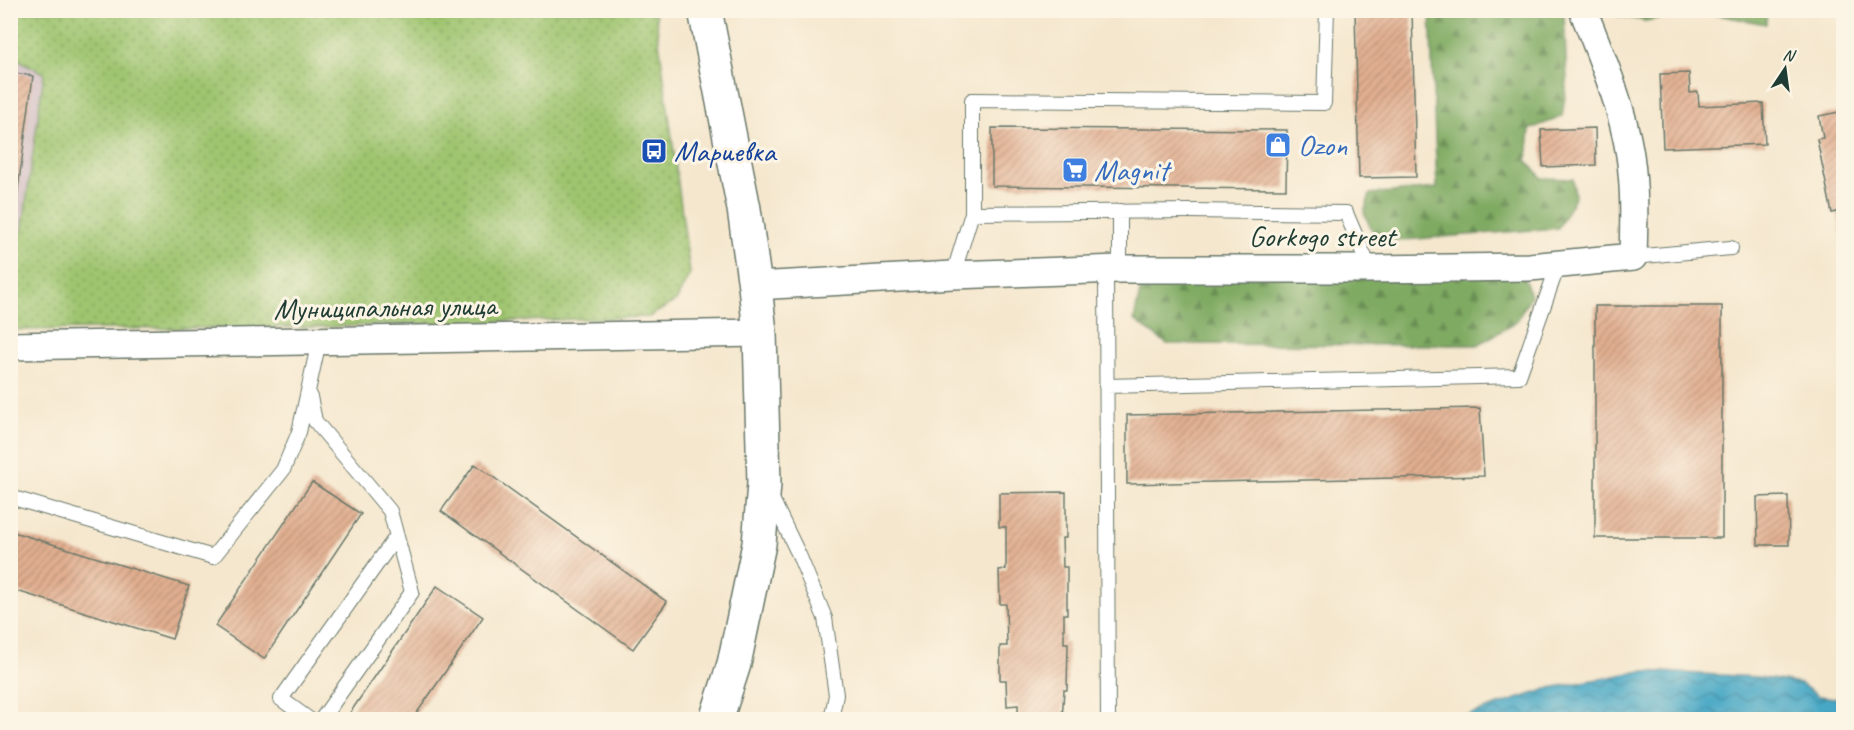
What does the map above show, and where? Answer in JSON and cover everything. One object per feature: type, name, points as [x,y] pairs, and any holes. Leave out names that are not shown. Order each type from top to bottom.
[{"type":"main road","points":[[705,10],[744,209],[755,286],[760,333],[764,484],[759,544],[734,664],[716,720]]},
{"type":"street","points":[[1583,10],[1608,73],[1624,126],[1633,186],[1633,257]]},
{"type":"street","name":"Gorkogo street","points":[[755,286],[1113,269],[1370,269],[1558,265],[1633,257]]},
{"type":"street","name":"Муниципальная улица","points":[[10,346],[760,333]]},
{"type":"lane","points":[[953,275],[972,213],[972,100],[1324,104],[1327,10]]},
{"type":"lane","points":[[972,213],[1120,211],[1346,213],[1370,269]]},
{"type":"lane","points":[[1108,720],[1106,386],[1113,269],[1120,211]]},
{"type":"lane","points":[[1633,257],[1731,248]]},
{"type":"lane","points":[[1106,386],[1519,376],[1558,265]]},
{"type":"lane","points":[[10,497],[213,558],[283,471],[299,432],[319,341]]},
{"type":"lane","points":[[308,391],[315,422],[390,511],[412,592],[321,720]]},
{"type":"lane","points":[[764,484],[799,555],[825,618],[836,695],[831,720]]},
{"type":"lane","points":[[310,720],[281,699],[396,537]]},
{"type":"shaded area","points":[[10,56],[44,73],[22,234],[11,232]]},
{"type":"green space","points":[[10,11],[655,11],[690,273],[676,301],[649,317],[319,327],[11,330],[11,232],[22,233],[44,73],[11,56]]},
{"type":"green space","points":[[1430,11],[1564,11],[1567,82],[1562,117],[1530,129],[1527,161],[1542,178],[1573,179],[1575,197],[1558,228],[1377,242],[1364,213],[1370,194],[1437,188]]},
{"type":"green space","points":[[1603,11],[1697,11],[1645,21]]},
{"type":"green space","points":[[1697,11],[1767,11],[1766,24]]},
{"type":"green space","points":[[1523,275],[1531,296],[1516,322],[1478,345],[1167,344],[1134,320],[1143,277]]},
{"type":"water","points":[[1642,671],[1758,677],[1801,684],[1818,696],[1836,698],[1843,692],[1843,719],[1457,719],[1550,688]]},
{"type":"building","points":[[1355,10],[1412,10],[1416,177],[1359,178]]},
{"type":"building","points":[[10,72],[33,76],[14,219],[10,218]]},
{"type":"building","points":[[1689,73],[1690,93],[1698,92],[1699,106],[1763,103],[1765,144],[1663,148],[1660,74]]},
{"type":"building","points":[[1844,111],[1844,238],[1842,238],[1837,212],[1832,213],[1817,139],[1823,138],[1819,116]]},
{"type":"building","points":[[992,128],[1287,130],[1286,189],[992,186]]},
{"type":"building","points":[[1595,128],[1596,165],[1543,167],[1541,130]]},
{"type":"building","points":[[1595,306],[1722,306],[1722,538],[1595,538]]},
{"type":"building","points":[[1480,408],[1484,476],[1127,484],[1127,415]]},
{"type":"building","points":[[475,464],[667,602],[633,649],[441,511]]},
{"type":"building","points":[[312,482],[361,514],[264,659],[215,626]]},
{"type":"building","points":[[1066,492],[1066,538],[1062,538],[1063,567],[1067,567],[1067,614],[1064,614],[1064,643],[1068,643],[1067,690],[1064,690],[1062,720],[1018,720],[1018,705],[1007,706],[1006,680],[1000,680],[1000,646],[1007,646],[1006,604],[1000,604],[999,570],[1006,569],[1006,527],[999,527],[999,493]]},
{"type":"building","points":[[1788,496],[1789,545],[1758,545],[1757,497]]},
{"type":"building","points":[[10,531],[189,586],[172,639],[10,589]]},
{"type":"building","points":[[437,586],[483,617],[412,720],[345,720]]},
{"type":"place","name":"Ozon","points":[[1278,145]]},
{"type":"place","name":"Мариевка","points":[[654,151]]},
{"type":"place","name":"Magnit","points":[[1075,170]]}]
